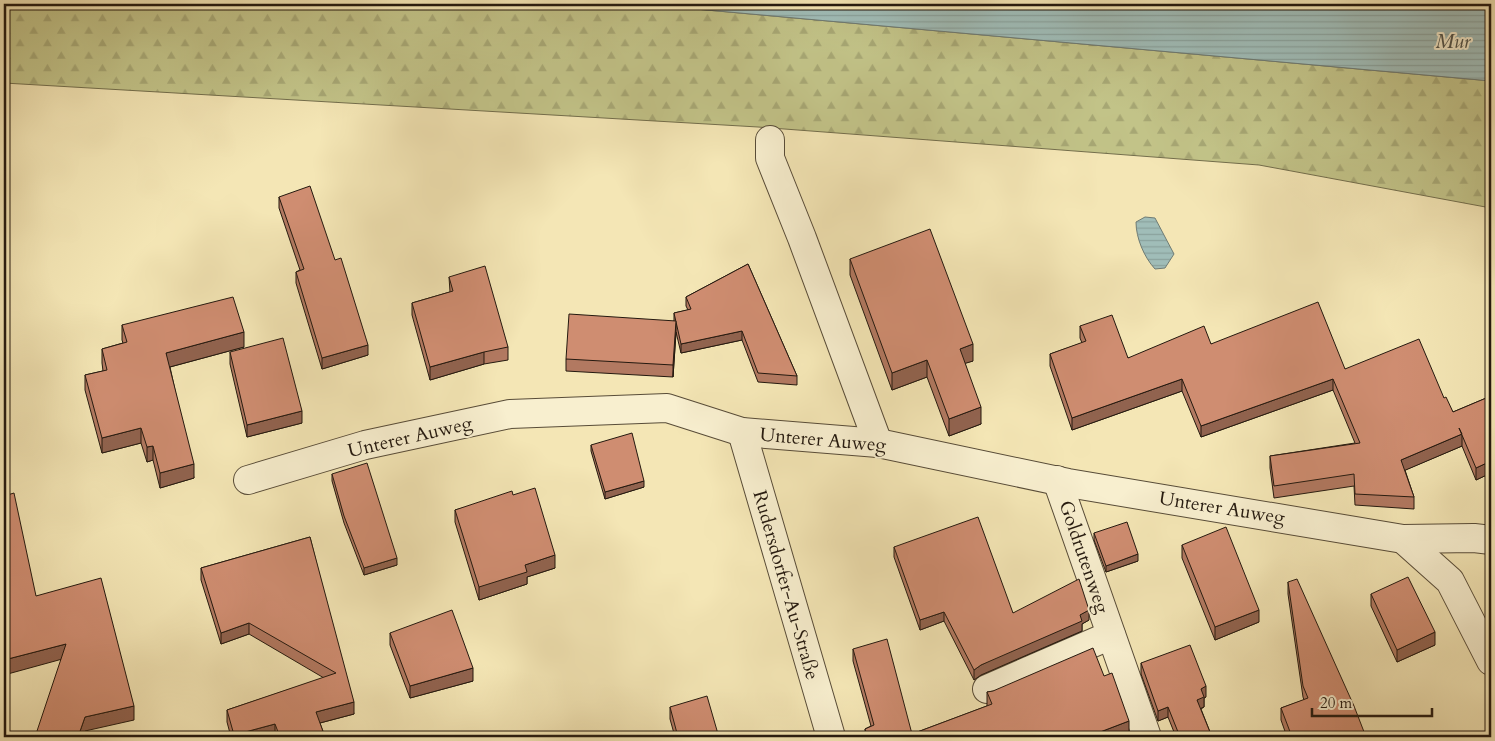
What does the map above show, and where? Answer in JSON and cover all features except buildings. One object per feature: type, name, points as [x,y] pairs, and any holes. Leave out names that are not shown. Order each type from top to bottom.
[{"type":"street","points":[[770,140],[770,158],[878,443]]},
{"type":"street","name":"Unterer Auweg","points":[[248,480],[365,445],[510,414],[667,408],[742,432],[878,443],[1057,480],[1403,538],[1474,538],[1491,540]]},
{"type":"street","name":"Rudersdorfer-Au-Straße","points":[[742,432],[831,737]]},
{"type":"street","name":"Goldrutenweg","points":[[1057,480],[1147,737]]},
{"type":"street","points":[[1403,538],[1450,581],[1491,661]]},
{"type":"street","name":"Goldrutenweg","points":[[987,690],[1111,635]]},
{"type":"green space","points":[[4,4],[640,4],[1491,81],[1491,208],[1259,165],[758,127],[4,83]]},
{"type":"water","name":"Mur","points":[[640,4],[1491,4],[1491,81]]},
{"type":"water","points":[[1145,217],[1155,218],[1174,254],[1165,268],[1155,269],[1141,247],[1136,222]]}]
